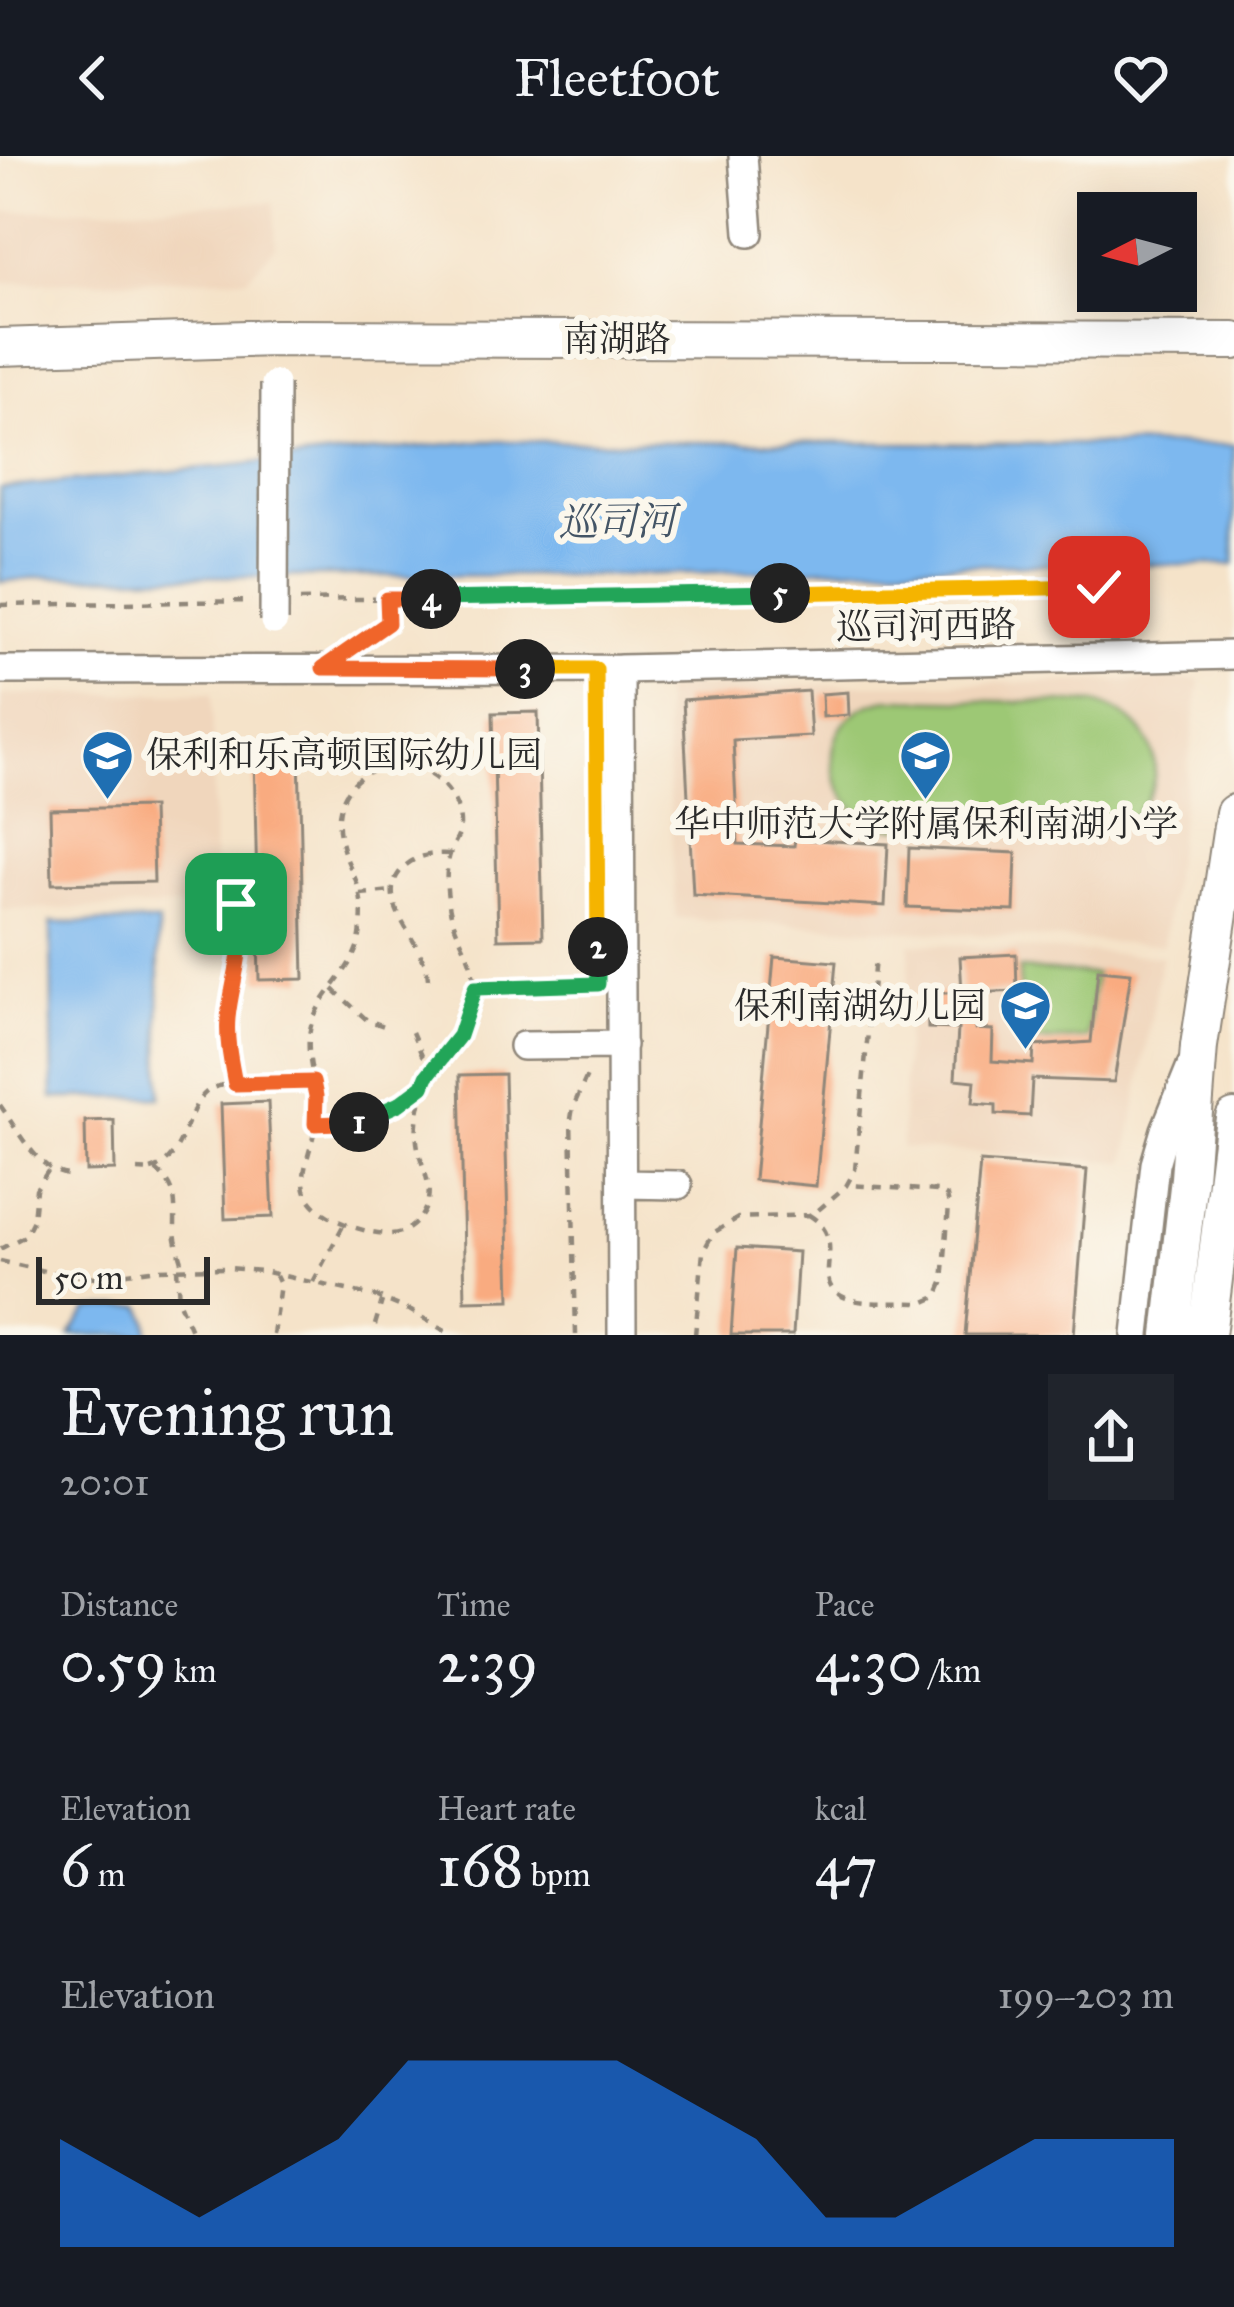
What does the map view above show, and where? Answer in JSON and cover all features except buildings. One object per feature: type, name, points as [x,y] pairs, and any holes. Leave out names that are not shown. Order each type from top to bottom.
[{"type":"main road","name":"南湖路","points":[[0,347],[275,338],[1234,341]]},
{"type":"main road","points":[[1208,1335],[1207,1180],[1199,1046],[1234,813]]},
{"type":"main road","points":[[1171,1335],[1207,1180],[1234,1118]]},
{"type":"street","points":[[743,156],[749,233]]},
{"type":"street","points":[[0,670],[275,668],[275,338]]},
{"type":"street","name":"巡司河西路","points":[[275,668],[620,669],[1234,655]]},
{"type":"street","points":[[620,669],[609,1045],[623,1184],[622,1335]]},
{"type":"street","points":[[523,1046],[609,1045]]},
{"type":"street","points":[[1136,1335],[1155,1164],[1199,1046]]},
{"type":"street","points":[[623,1184],[678,1185]]},
{"type":"path","points":[[295,601],[1099,587],[1100,608],[1157,656]]},
{"type":"path","points":[[323,668],[388,623],[387,599]]},
{"type":"path","points":[[0,605],[250,601]]},
{"type":"path","points":[[396,764],[419,767],[446,789],[457,806],[460,834],[450,854],[449,905],[471,959],[475,988],[459,1036],[423,1086],[417,1145],[430,1197],[423,1215],[410,1228],[394,1234],[344,1224],[316,1209],[306,1195],[316,1096],[308,1054],[310,1031],[359,942],[360,894],[341,842],[339,815],[345,793],[371,770],[396,764]]},
{"type":"path","points":[[428,979],[424,957],[398,914],[393,892],[397,876],[414,860],[428,854],[450,854]]},
{"type":"path","points":[[230,890],[241,932],[228,1024],[235,1084]]},
{"type":"path","points":[[360,894],[393,892]]},
{"type":"path","points":[[695,1335],[703,1252],[712,1233],[746,1216],[808,1215],[846,1186],[855,1170],[875,958]]},
{"type":"path","points":[[475,988],[598,984],[598,1000]]},
{"type":"path","points":[[333,988],[367,1020],[384,1026]]},
{"type":"path","points":[[412,1032],[433,1067]]},
{"type":"path","points":[[577,1335],[571,1119],[590,1070],[609,1045]]},
{"type":"path","points":[[151,1170],[168,1162],[206,1092],[235,1084],[313,1082]]},
{"type":"path","points":[[315,1124],[364,1121],[423,1086]]},
{"type":"path","points":[[0,1106],[38,1157],[58,1174],[69,1175]]},
{"type":"path","points":[[0,1250],[28,1231],[36,1189],[50,1168]]},
{"type":"path","points":[[137,1170],[162,1174],[175,1194],[179,1302],[193,1335]]},
{"type":"path","points":[[808,1215],[829,1234],[828,1278],[838,1294],[916,1304],[937,1297],[943,1283],[947,1196],[938,1190],[846,1186]]},
{"type":"path","points":[[313,1282],[344,1224]]},
{"type":"path","points":[[0,1261],[95,1277],[180,1268],[245,1269],[382,1299],[452,1335]]},
{"type":"path","points":[[275,1274],[280,1284]]},
{"type":"path","points":[[273,1335],[280,1284],[291,1277]]},
{"type":"path","points":[[375,1325],[382,1299]]},
{"type":"shaded area","points":[[274,202],[276,246],[247,278],[0,283],[0,212]]},
{"type":"shaded area","name":"华中师范大学附属保利南湖小学","points":[[1200,680],[1163,945],[676,918],[663,687]]},
{"type":"shaded area","name":"保利和乐高顿国际幼儿园","points":[[212,693],[214,906],[0,910],[0,695]]},
{"type":"shaded area","name":"保利南湖幼儿园","points":[[910,943],[1162,956],[1126,1162],[901,1148]]},
{"type":"green space","points":[[889,699],[1094,703],[1120,713],[1151,747],[1155,768],[1151,789],[1140,808],[1122,824],[1096,836],[884,827],[862,815],[846,798],[833,758],[847,720],[864,707]]},
{"type":"green space","points":[[1019,969],[1095,974],[1088,1038],[1036,1042],[1020,990]]},
{"type":"water","name":"巡司河","points":[[479,441],[1234,445],[1234,564],[928,565],[629,575],[41,577],[0,582],[0,488]]},
{"type":"water","points":[[158,922],[161,1097],[53,1098],[51,923]]},
{"type":"water","points":[[142,1306],[149,1335],[70,1335],[89,1309]]},
{"type":"place","name":"保利和乐高顿国际幼儿园","points":[[107,801]]},
{"type":"place","name":"华中师范大学附属保利南湖小学","points":[[926,802]]},
{"type":"place","name":"保利南湖幼儿园","points":[[1025,1052]]},
{"type":"route","points":[[236,904],[241,953],[228,1024],[235,1084],[313,1082],[315,1124],[364,1121],[418,1092],[459,1036],[475,988],[598,984],[596,669],[323,668],[388,623],[387,599],[1099,587]]}]
